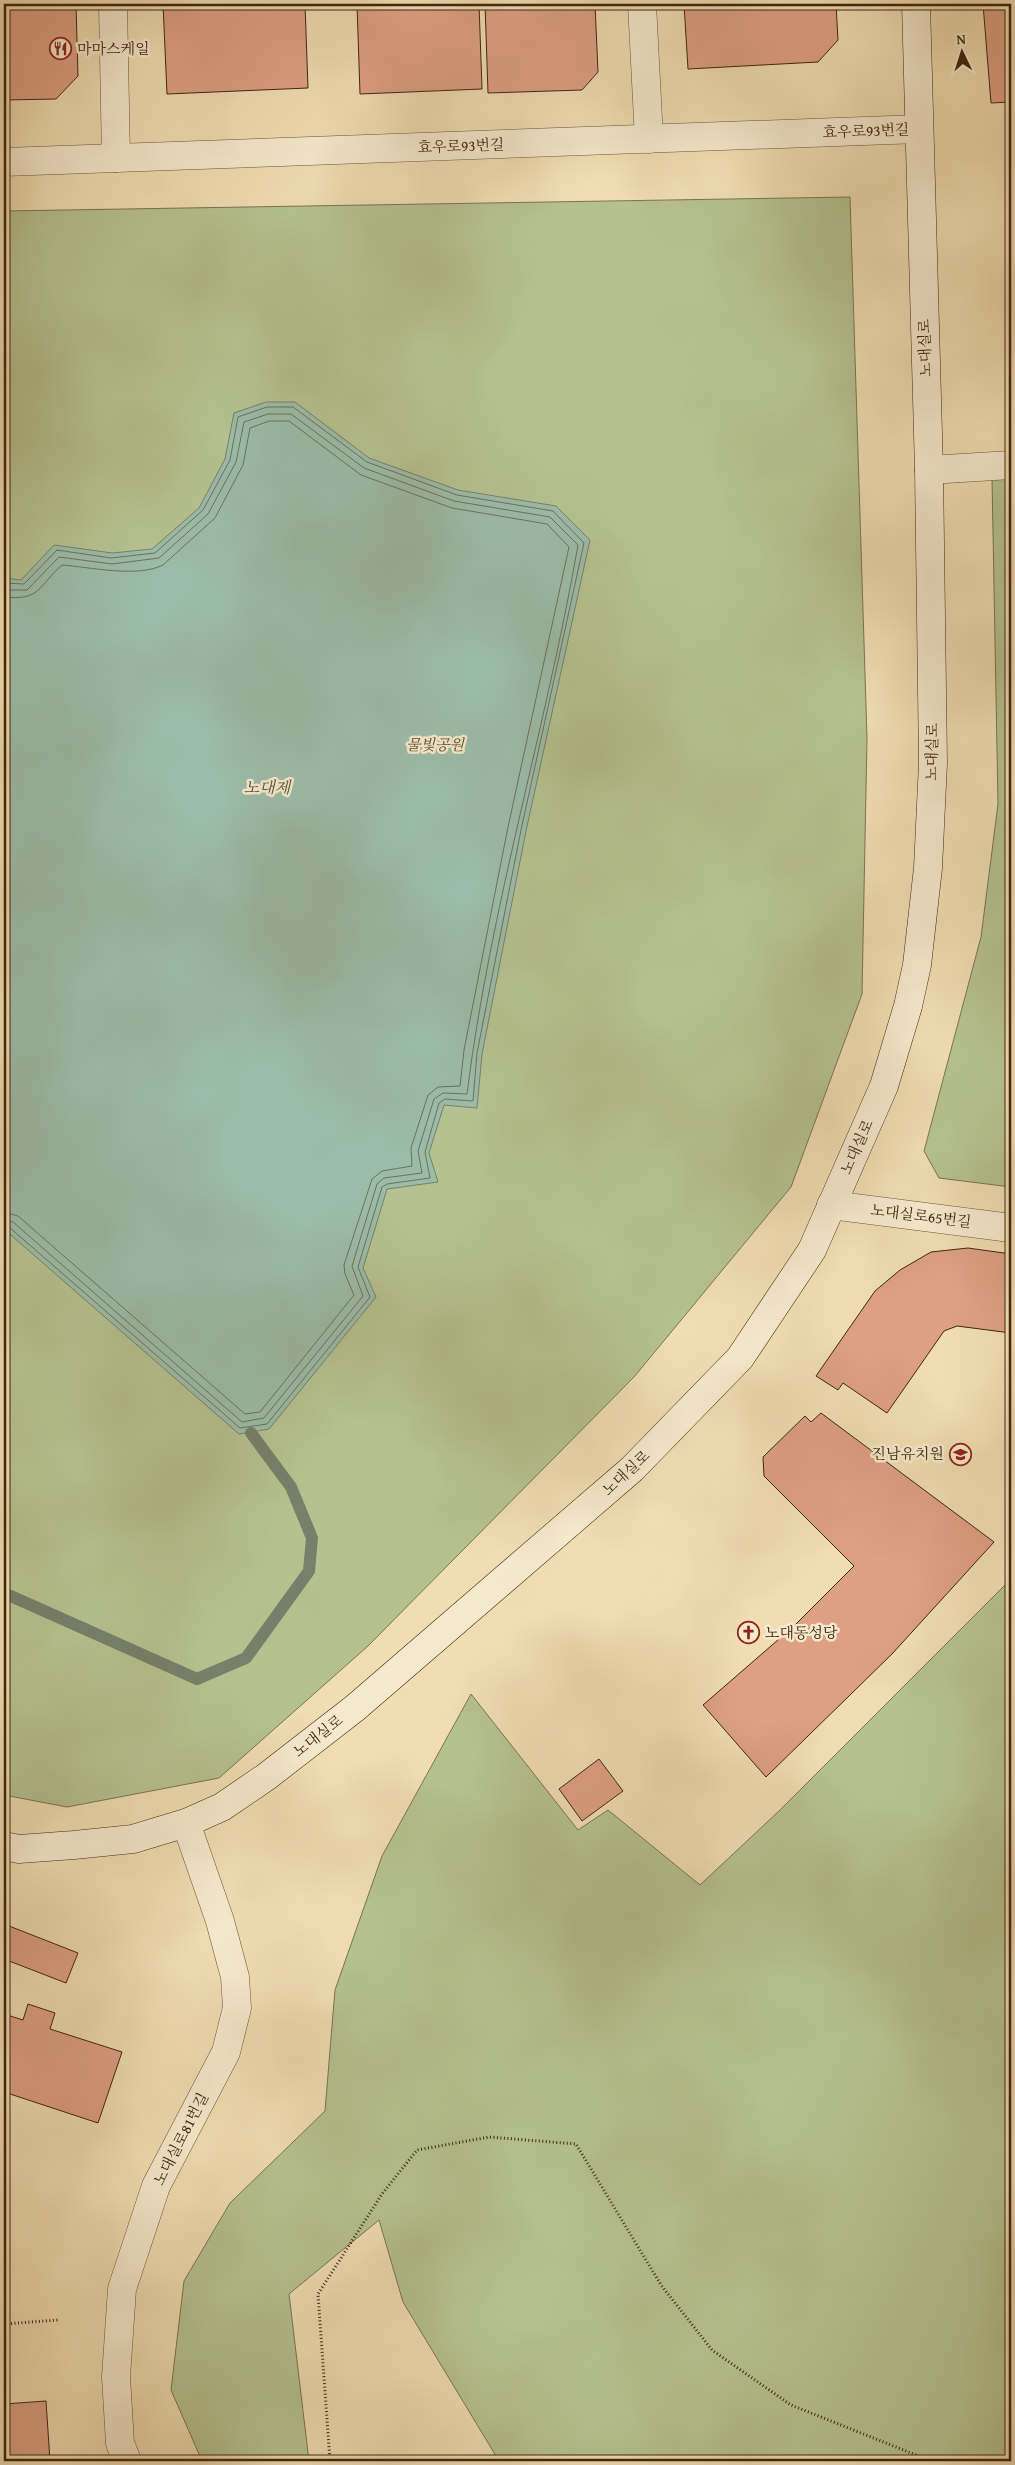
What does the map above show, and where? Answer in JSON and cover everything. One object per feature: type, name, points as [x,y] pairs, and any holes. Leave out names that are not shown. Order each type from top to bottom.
[{"type":"main road","points":[[112,4],[116,158]]},
{"type":"main road","points":[[642,4],[648,139]]},
{"type":"main road","name":"노대실로","points":[[4,1846],[18,1849],[74,1846],[133,1839],[186,1823],[222,1807],[266,1777],[355,1708],[632,1469],[740,1358],[812,1250],[884,1086],[908,1006],[917,965],[928,868],[933,764],[929,470],[916,4]]},
{"type":"main road","name":"효우로93번길","points":[[4,162],[919,129]]},
{"type":"main road","points":[[929,470],[1011,465]]},
{"type":"main road","name":"노대실로65번길","points":[[831,1205],[1011,1228]]},
{"type":"main road","name":"노대실로81번길","points":[[127,2461],[120,2443],[116,2377],[122,2289],[156,2186],[226,2052],[237,2008],[235,1977],[220,1921],[186,1823]]},
{"type":"path","points":[[330,2461],[318,2294],[382,2194],[417,2150],[489,2137],[576,2144],[661,2285],[712,2350],[791,2405],[931,2461]]},
{"type":"path","points":[[4,2324],[58,2320]]},
{"type":"green space","name":"물빛공원","points":[[850,197],[867,738],[862,994],[791,1187],[634,1377],[368,1646],[219,1778],[67,1807],[4,1795],[4,211]]},
{"type":"green space","points":[[1011,477],[1011,1187],[939,1178],[924,1151],[981,937],[998,804],[992,478]]},
{"type":"green space","points":[[1011,1579],[1011,2461],[499,2461],[403,2302],[379,2220],[289,2294],[309,2461],[202,2461],[171,2390],[184,2281],[230,2203],[325,2111],[335,1990],[382,1856],[471,1694],[578,1830],[608,1810],[700,1885],[780,1810]]},
{"type":"water","name":"노대제","points":[[266,402],[295,402],[369,458],[458,490],[556,506],[590,540],[526,831],[482,1054],[477,1108],[444,1105],[429,1153],[438,1182],[387,1189],[363,1268],[376,1297],[269,1429],[239,1434],[4,1229],[4,578],[21,580],[54,545],[112,553],[152,549],[199,508],[225,459],[234,413]]},
{"type":"building","points":[[4,4],[76,4],[78,76],[56,99],[4,100]]},
{"type":"building","points":[[163,4],[305,4],[308,88],[167,94]]},
{"type":"building","points":[[357,4],[479,4],[482,89],[360,94]]},
{"type":"building","points":[[485,4],[595,4],[598,72],[582,90],[488,93]]},
{"type":"building","points":[[684,4],[836,4],[838,40],[818,62],[688,69]]},
{"type":"building","points":[[983,4],[1011,4],[1011,102],[991,103]]},
{"type":"building","points":[[968,1248],[1011,1254],[1011,1333],[957,1326],[944,1331],[887,1413],[843,1383],[838,1390],[816,1376],[875,1291],[900,1270],[931,1252]]},
{"type":"building","points":[[821,1413],[994,1542],[892,1654],[766,1777],[703,1705],[794,1626],[854,1566],[764,1476],[763,1457],[805,1416],[811,1422]]},
{"type":"building","points":[[599,1759],[623,1791],[582,1821],[559,1789]]},
{"type":"building","points":[[4,1924],[78,1953],[66,1983],[4,1959]]},
{"type":"building","points":[[28,2004],[55,2013],[50,2029],[122,2052],[98,2123],[4,2092],[4,2014],[23,2020]]},
{"type":"building","points":[[46,2401],[50,2461],[4,2461],[4,2404]]},
{"type":"waterway","points":[[4,1593],[197,1679],[246,1658],[309,1571],[312,1538],[291,1487],[251,1433]]},
{"type":"place","name":"마마스케일","points":[[61,49]]},
{"type":"place","name":"진남유치원","points":[[960,1454]]},
{"type":"place","name":"노대동성당","points":[[749,1633]]}]
